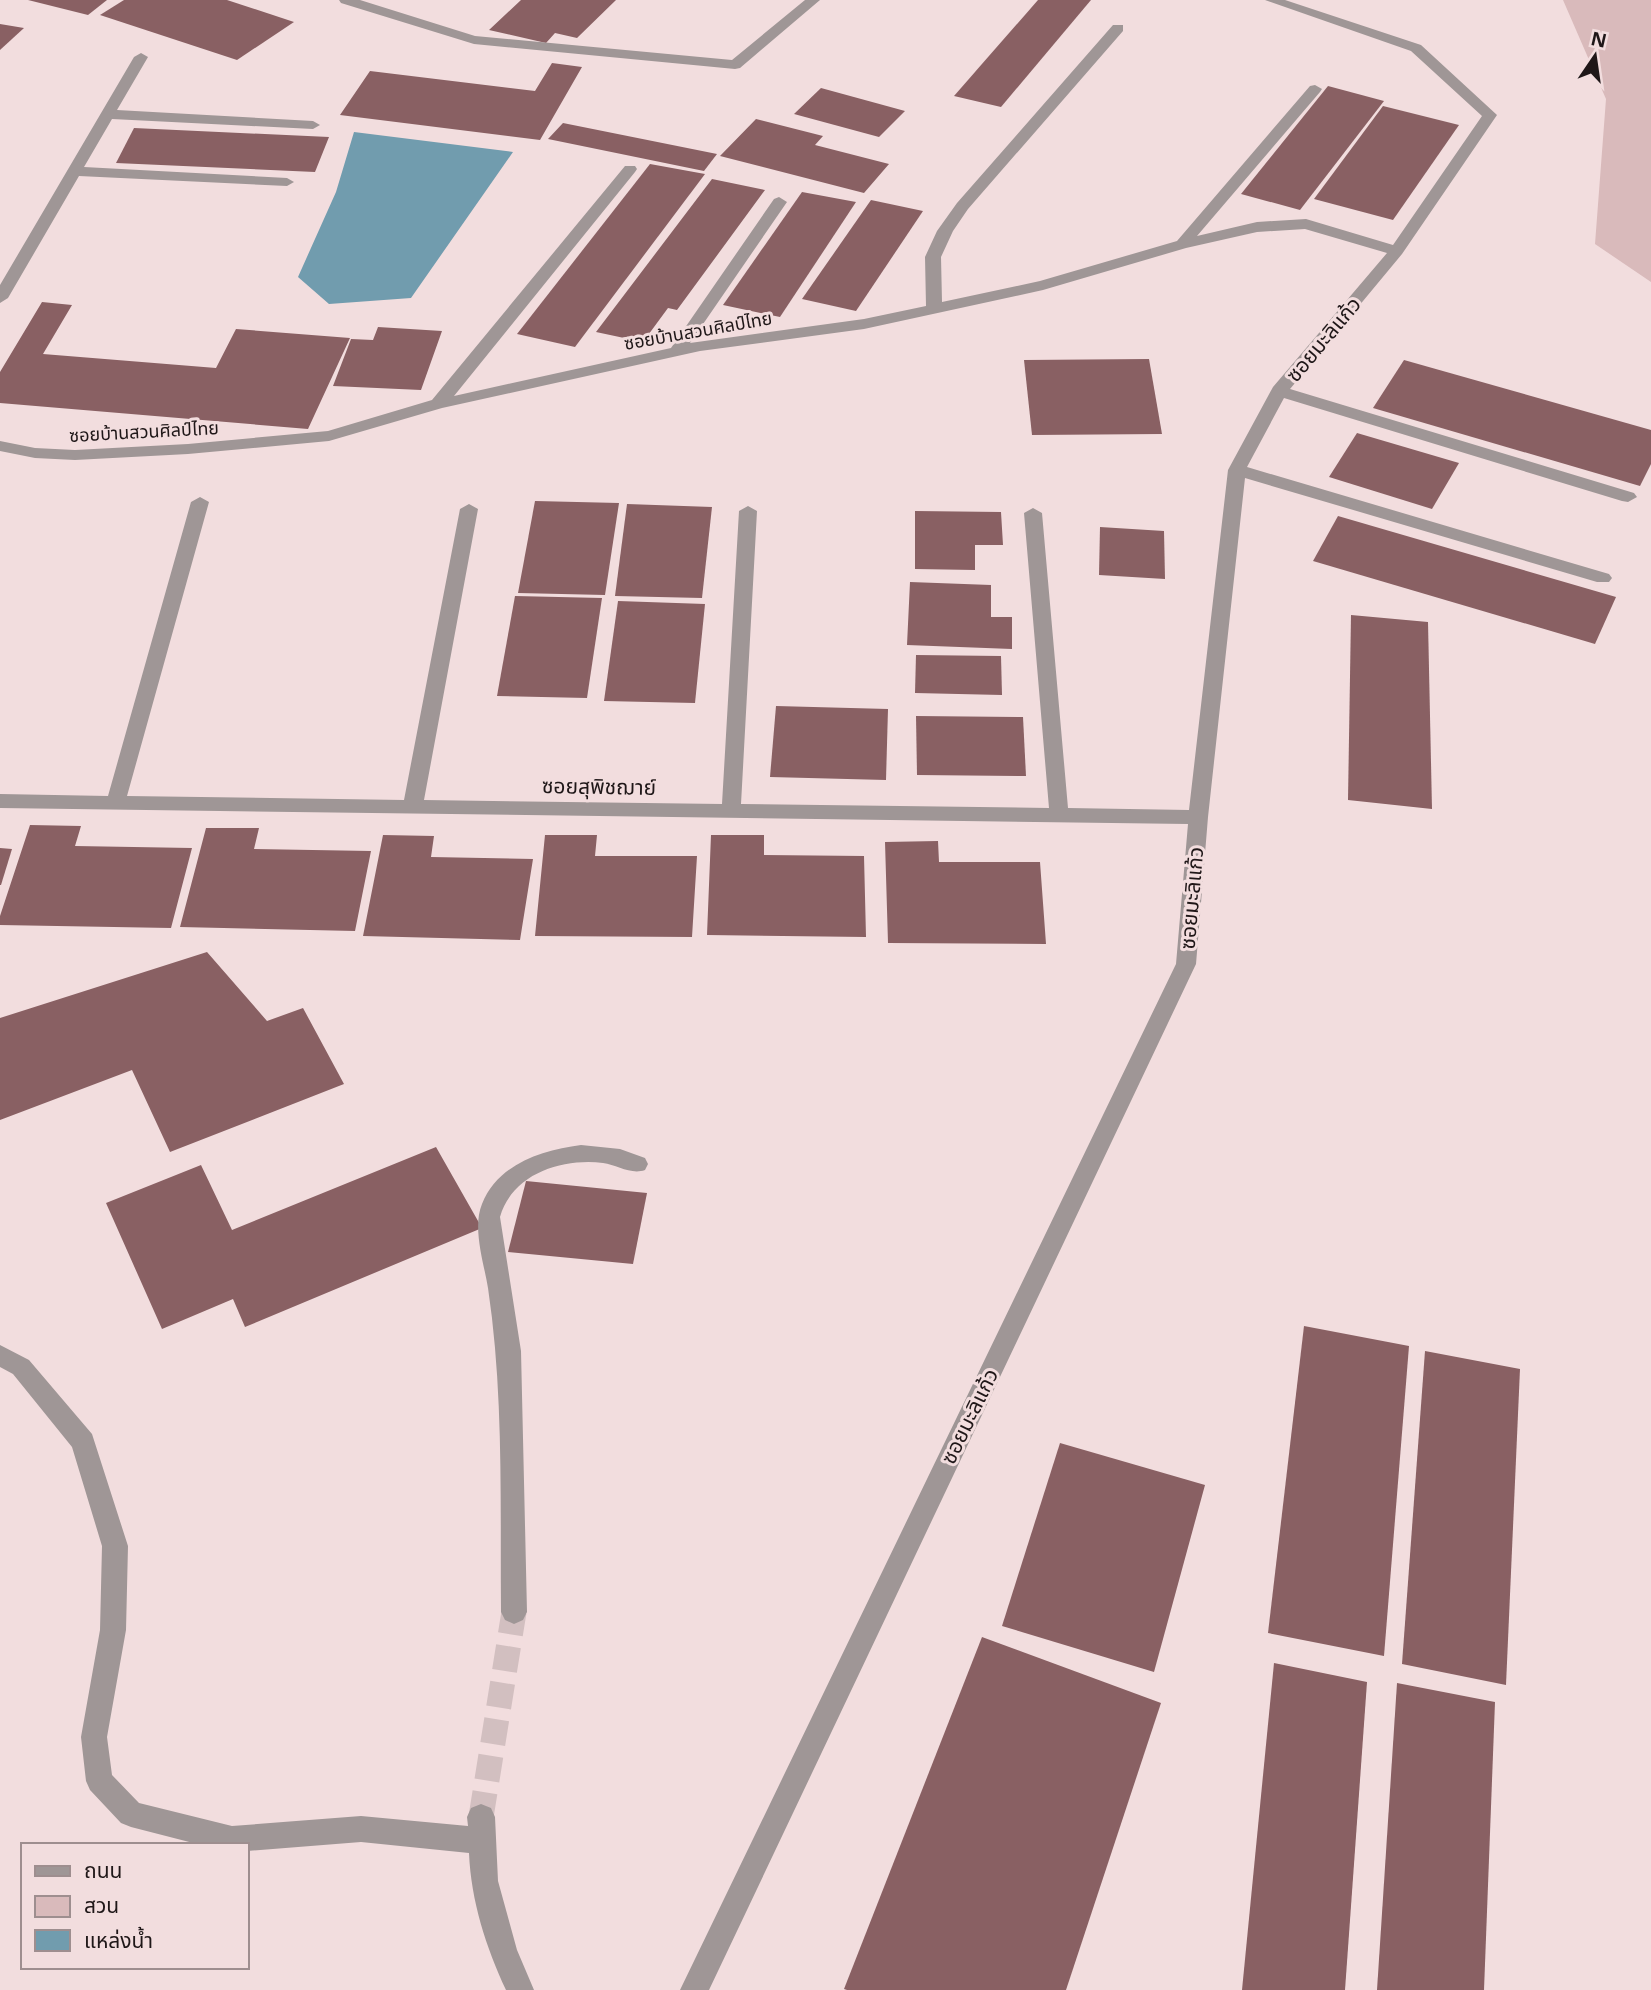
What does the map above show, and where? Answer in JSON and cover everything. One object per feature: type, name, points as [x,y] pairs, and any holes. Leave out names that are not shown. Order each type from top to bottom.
[{"type":"street","points":[[346,0],[474,40],[735,65],[814,0]]},
{"type":"street","points":[[386,13],[403,0]]},
{"type":"street","name":"ซอยมะลิแก้ว","points":[[694,1990],[1186,964],[1198,817],[1237,470],[1279,391],[1397,251],[1490,115],[1416,48],[1272,0]]},
{"type":"street","points":[[934,309],[933,257],[945,231],[962,206],[1118,28]]},
{"type":"street","points":[[0,298],[141,57]]},
{"type":"street","points":[[1182,244],[1315,89]]},
{"type":"street","points":[[108,114],[313,125]]},
{"type":"street","points":[[438,404],[630,169]]},
{"type":"street","points":[[74,171],[287,182]]},
{"type":"street","points":[[676,352],[779,202]]},
{"type":"street","name":"ซอยบ้านสวนศิลป์ไทย","points":[[0,446],[35,453],[75,455],[188,449],[329,436],[438,404],[676,352],[864,324],[1042,285],[1182,244],[1257,228],[1306,225],[1397,251]]},
{"type":"street","points":[[1279,391],[1628,497]]},
{"type":"street","points":[[1237,470],[1603,578]]},
{"type":"street","points":[[116,802],[200,502]]},
{"type":"street","points":[[413,806],[469,509]]},
{"type":"street","points":[[731,811],[748,511]]},
{"type":"street","points":[[1033,513],[1059,815]]},
{"type":"street","name":"ซอยสุพิชฌาย์","points":[[0,801],[1198,817]]},
{"type":"street","points":[[514,1612],[509,1351],[489,1217],[497,1197],[511,1180],[536,1163],[591,1153],[620,1156],[637,1164]]},
{"type":"street","points":[[0,1355],[22,1367],[83,1442],[115,1546],[113,1630],[94,1737],[99,1781],[131,1814],[232,1839],[361,1829],[482,1829],[484,1881],[503,1952],[520,1990]]},
{"type":"green space","points":[[1563,0],[1651,0],[1651,282],[1595,244],[1606,99]]},
{"type":"water","points":[[354,132],[513,152],[411,298],[329,304],[298,277],[336,192]]},
{"type":"building","points":[[28,0],[107,0],[88,15]]},
{"type":"building","points":[[124,0],[227,0],[294,22],[237,60],[100,15]]},
{"type":"building","points":[[521,0],[616,0],[577,38],[555,33],[546,43],[489,30]]},
{"type":"building","points":[[1038,0],[1091,0],[1001,107],[954,96]]},
{"type":"building","points":[[0,24],[24,28],[0,50]]},
{"type":"building","points":[[552,63],[582,67],[540,140],[340,115],[370,71],[535,91]]},
{"type":"building","points":[[1328,86],[1384,101],[1300,210],[1241,194]]},
{"type":"building","points":[[821,88],[905,111],[879,137],[794,114]]},
{"type":"building","points":[[1383,106],[1459,125],[1393,220],[1314,199]]},
{"type":"building","points":[[756,119],[823,136],[815,145],[889,164],[864,193],[720,156]]},
{"type":"building","points":[[563,123],[717,154],[704,171],[548,139]]},
{"type":"building","points":[[134,128],[329,137],[315,172],[116,163]]},
{"type":"building","points":[[650,164],[705,174],[575,347],[517,334]]},
{"type":"building","points":[[712,179],[765,190],[677,310],[668,308],[643,342],[596,332]]},
{"type":"building","points":[[802,192],[856,202],[780,317],[723,305]]},
{"type":"building","points":[[871,200],[923,211],[856,311],[802,299]]},
{"type":"building","points":[[42,302],[72,305],[43,354],[216,368],[236,329],[350,338],[308,429],[0,403],[0,372]]},
{"type":"building","points":[[378,327],[442,331],[421,390],[333,386],[351,339],[373,340]]},
{"type":"building","points":[[1149,359],[1162,434],[1032,435],[1024,360]]},
{"type":"building","points":[[1404,360],[1651,430],[1651,464],[1640,486],[1373,408]]},
{"type":"building","points":[[1357,433],[1459,463],[1432,509],[1329,477]]},
{"type":"building","points":[[535,501],[619,503],[605,595],[518,593]]},
{"type":"building","points":[[627,504],[712,507],[702,598],[615,596]]},
{"type":"building","points":[[915,511],[1001,512],[1003,545],[975,545],[975,570],[915,569]]},
{"type":"building","points":[[1338,516],[1616,597],[1595,644],[1313,561]]},
{"type":"building","points":[[1100,527],[1164,531],[1165,579],[1099,575]]},
{"type":"building","points":[[910,582],[991,585],[991,617],[1012,617],[1012,649],[907,645]]},
{"type":"building","points":[[515,596],[602,598],[587,698],[497,696]]},
{"type":"building","points":[[618,601],[705,604],[695,703],[604,701]]},
{"type":"building","points":[[1351,615],[1428,622],[1432,809],[1348,800]]},
{"type":"building","points":[[916,655],[1001,656],[1002,695],[915,693]]},
{"type":"building","points":[[776,706],[888,709],[886,780],[770,777]]},
{"type":"building","points":[[916,716],[1023,717],[1026,776],[917,775]]},
{"type":"building","points":[[30,825],[81,826],[75,846],[192,848],[171,928],[0,925],[0,916]]},
{"type":"building","points":[[206,828],[259,828],[254,849],[371,851],[355,931],[180,927]]},
{"type":"building","points":[[383,835],[434,836],[431,857],[533,859],[520,940],[363,936]]},
{"type":"building","points":[[545,835],[597,835],[595,856],[697,856],[692,937],[535,936]]},
{"type":"building","points":[[711,835],[764,835],[764,855],[864,856],[866,937],[707,935]]},
{"type":"building","points":[[938,841],[939,862],[1040,862],[1046,944],[888,943],[885,842]]},
{"type":"building","points":[[0,848],[12,849],[1,885],[0,885]]},
{"type":"building","points":[[207,952],[267,1021],[303,1008],[344,1084],[170,1152],[132,1070],[0,1120],[0,1018]]},
{"type":"building","points":[[436,1147],[482,1228],[245,1327],[233,1299],[162,1329],[106,1203],[201,1165],[232,1230]]},
{"type":"building","points":[[526,1181],[647,1193],[633,1264],[508,1252]]},
{"type":"building","points":[[1304,1326],[1409,1346],[1384,1656],[1268,1633]]},
{"type":"building","points":[[1425,1351],[1520,1369],[1506,1685],[1402,1664]]},
{"type":"building","points":[[1060,1443],[1205,1485],[1154,1672],[1002,1626]]},
{"type":"building","points":[[982,1637],[1161,1703],[1066,1990],[844,1989]]},
{"type":"building","points":[[1274,1663],[1367,1682],[1345,1990],[1242,1990]]},
{"type":"building","points":[[1397,1683],[1495,1702],[1484,1990],[1377,1990]]},
{"type":"tunnel","points":[[481,1817],[514,1612]]}]
